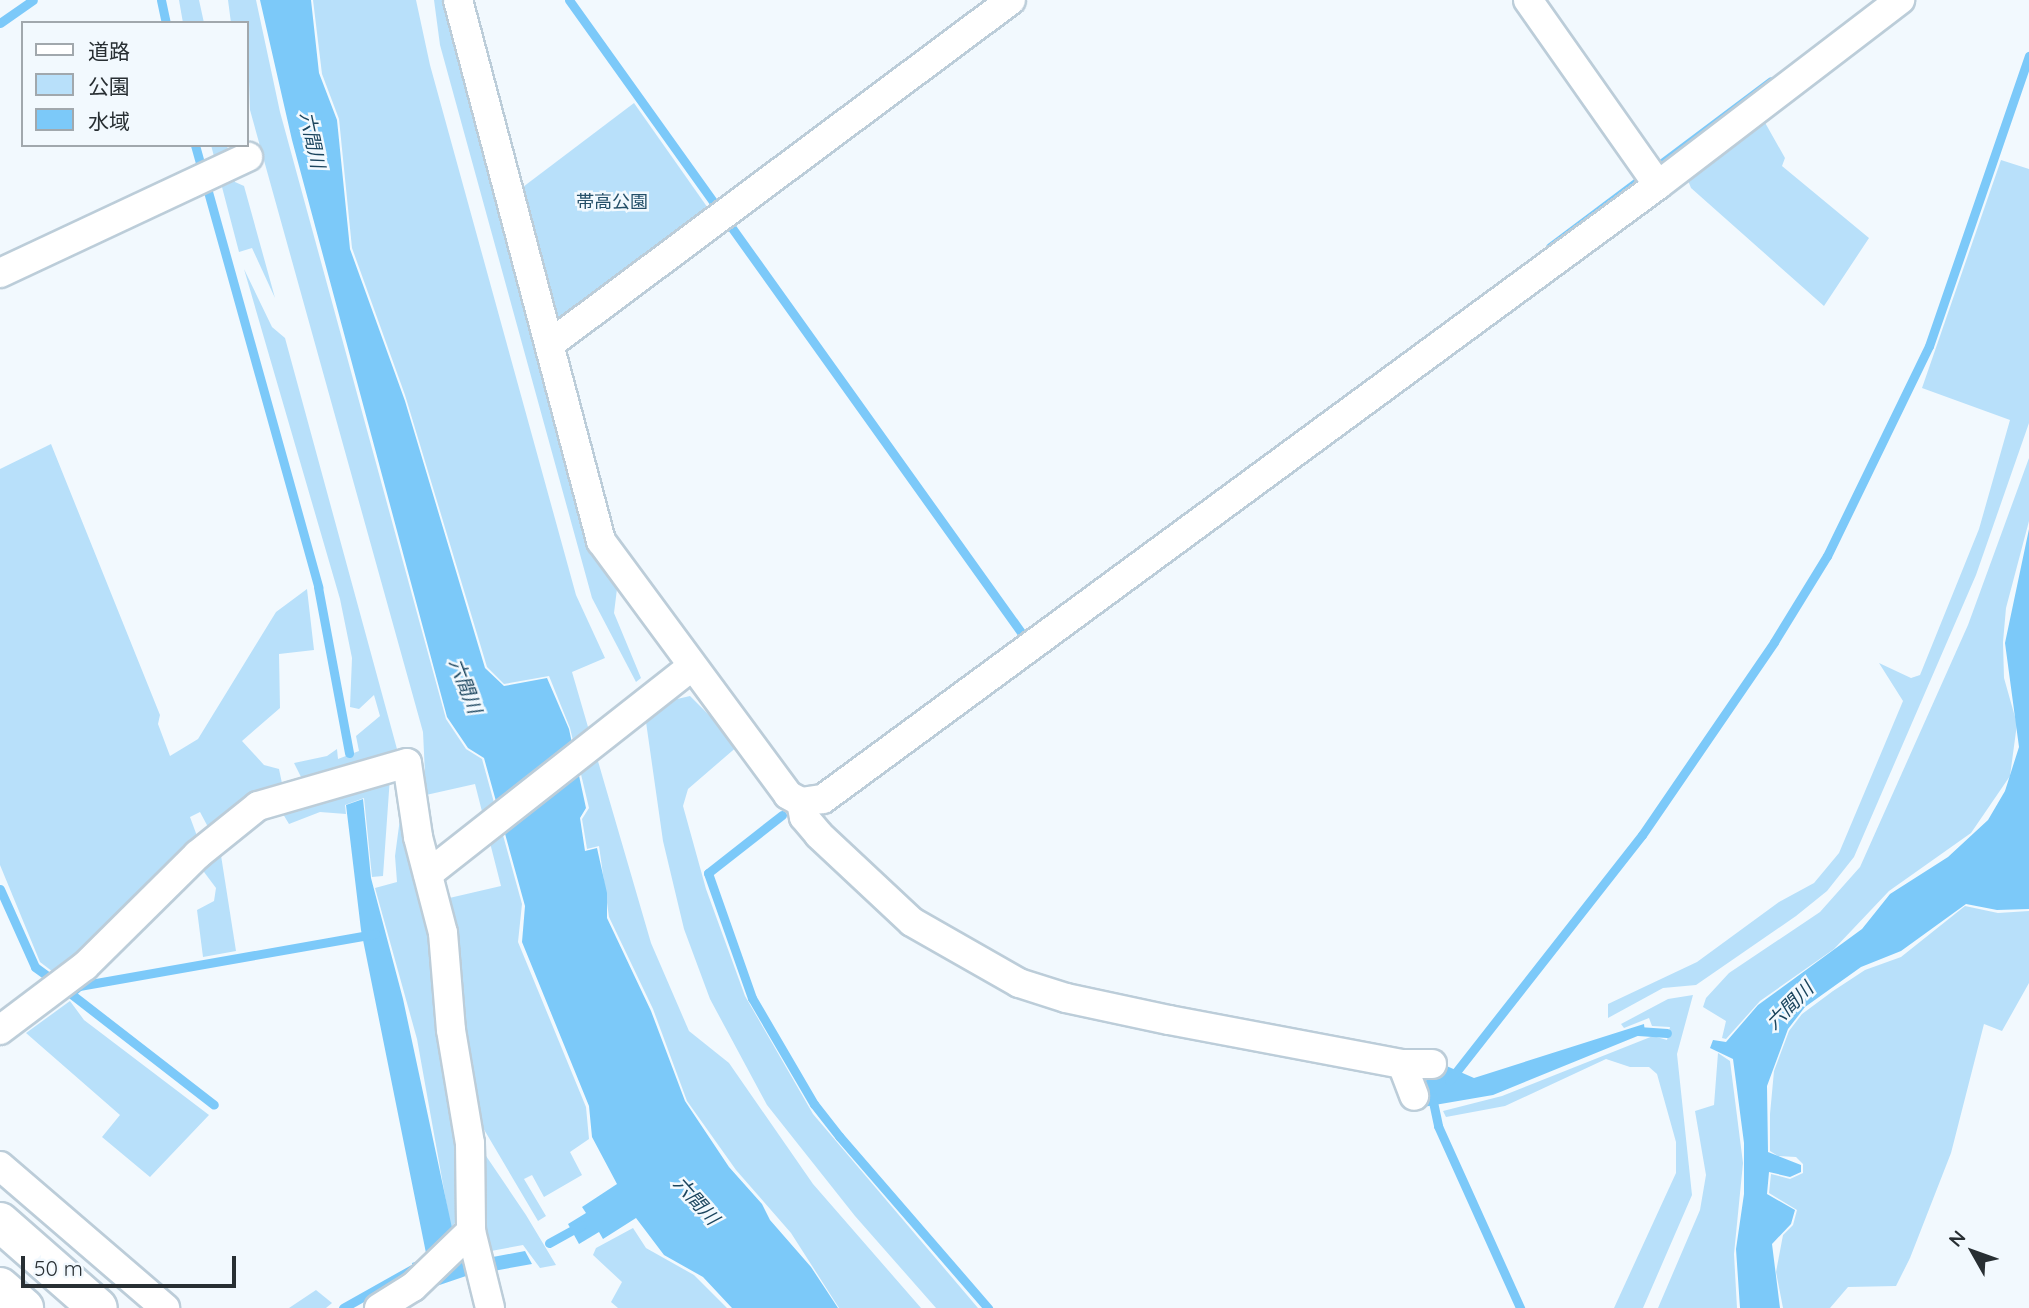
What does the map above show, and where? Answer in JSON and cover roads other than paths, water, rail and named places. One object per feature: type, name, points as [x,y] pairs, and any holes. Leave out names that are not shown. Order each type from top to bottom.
[{"type":"highway","points":[[0,1222],[98,1308]]},
{"type":"highway","points":[[0,1287],[24,1308]]},
{"type":"street","points":[[458,0],[601,541],[788,795],[801,803],[822,799],[1651,175],[1899,0]]},
{"type":"street","points":[[550,344],[1011,0]]},
{"type":"street","points":[[1528,0],[1651,175]]},
{"type":"street","points":[[0,272],[248,157]]},
{"type":"street","points":[[437,867],[692,666]]},
{"type":"street","points":[[0,1030],[85,967],[197,855],[258,806],[407,763],[437,867],[451,1030],[470,1143],[472,1252],[490,1308]]},
{"type":"street","points":[[801,803],[804,817],[819,835],[912,922],[1019,982],[1066,998],[1169,1020],[1402,1064],[1432,1064]]},
{"type":"street","points":[[1402,1064],[1414,1096]]},
{"type":"street","points":[[0,1166],[164,1308]]},
{"type":"street","points":[[379,1308],[472,1252]]},
{"type":"water","name":"六間川","points":[[260,0],[311,0],[319,73],[337,120],[350,249],[405,401],[485,668],[504,686],[547,678],[569,729],[586,808],[580,818],[585,851],[597,848],[607,893],[607,918],[651,1011],[685,1101],[729,1167],[811,1267],[838,1308],[732,1308],[703,1277],[664,1255],[636,1218],[603,1239],[599,1232],[579,1244],[568,1224],[586,1213],[582,1207],[617,1184],[592,1137],[589,1106],[522,942],[525,906],[484,758],[468,748],[447,717],[292,140]]},
{"type":"water","name":"六間川","points":[[2029,529],[2029,909],[1997,910],[1966,904],[1901,951],[1861,967],[1805,1007],[1788,1029],[1767,1086],[1768,1152],[1801,1165],[1801,1172],[1790,1177],[1769,1172],[1767,1194],[1795,1210],[1791,1224],[1772,1244],[1780,1308],[1740,1308],[1736,1249],[1744,1194],[1744,1143],[1733,1059],[1710,1048],[1713,1040],[1726,1042],[1758,1005],[1862,929],[1890,894],[1948,857],[1988,820],[2005,791],[2019,747],[2005,643]]},
{"type":"water","points":[[363,799],[371,878],[403,999],[458,1256],[466,1262],[525,1251],[532,1264],[466,1276],[419,1292],[412,1263],[427,1258],[361,930],[346,805]]},
{"type":"water","points":[[1644,1024],[1645,1033],[1493,1095],[1423,1107],[1417,1090],[1442,1064],[1474,1078]]},
{"type":"waterway","points":[[0,23],[33,0]]},
{"type":"waterway","points":[[161,0],[166,21]]},
{"type":"waterway","points":[[569,0],[1023,635]]},
{"type":"waterway","points":[[1449,1081],[1642,835],[1774,642],[1827,556],[1929,346],[2029,56]]},
{"type":"waterway","points":[[1550,247],[1771,81]]},
{"type":"waterway","points":[[196,147],[318,587],[349,753]]},
{"type":"waterway","points":[[782,815],[708,873],[752,998],[814,1104],[988,1308]]},
{"type":"waterway","points":[[0,889],[35,967],[50,978]]},
{"type":"waterway","points":[[73,991],[79,986],[375,934]]},
{"type":"waterway","points":[[66,990],[214,1105]]},
{"type":"waterway","points":[[1638,1031],[1667,1033]]},
{"type":"waterway","points":[[1432,1097],[1438,1126],[1520,1308]]},
{"type":"waterway","points":[[549,1243],[581,1225]]},
{"type":"waterway","points":[[343,1308],[421,1264]]},
{"type":"park label","name":"帯高公園","points":[[612,202]]}]
